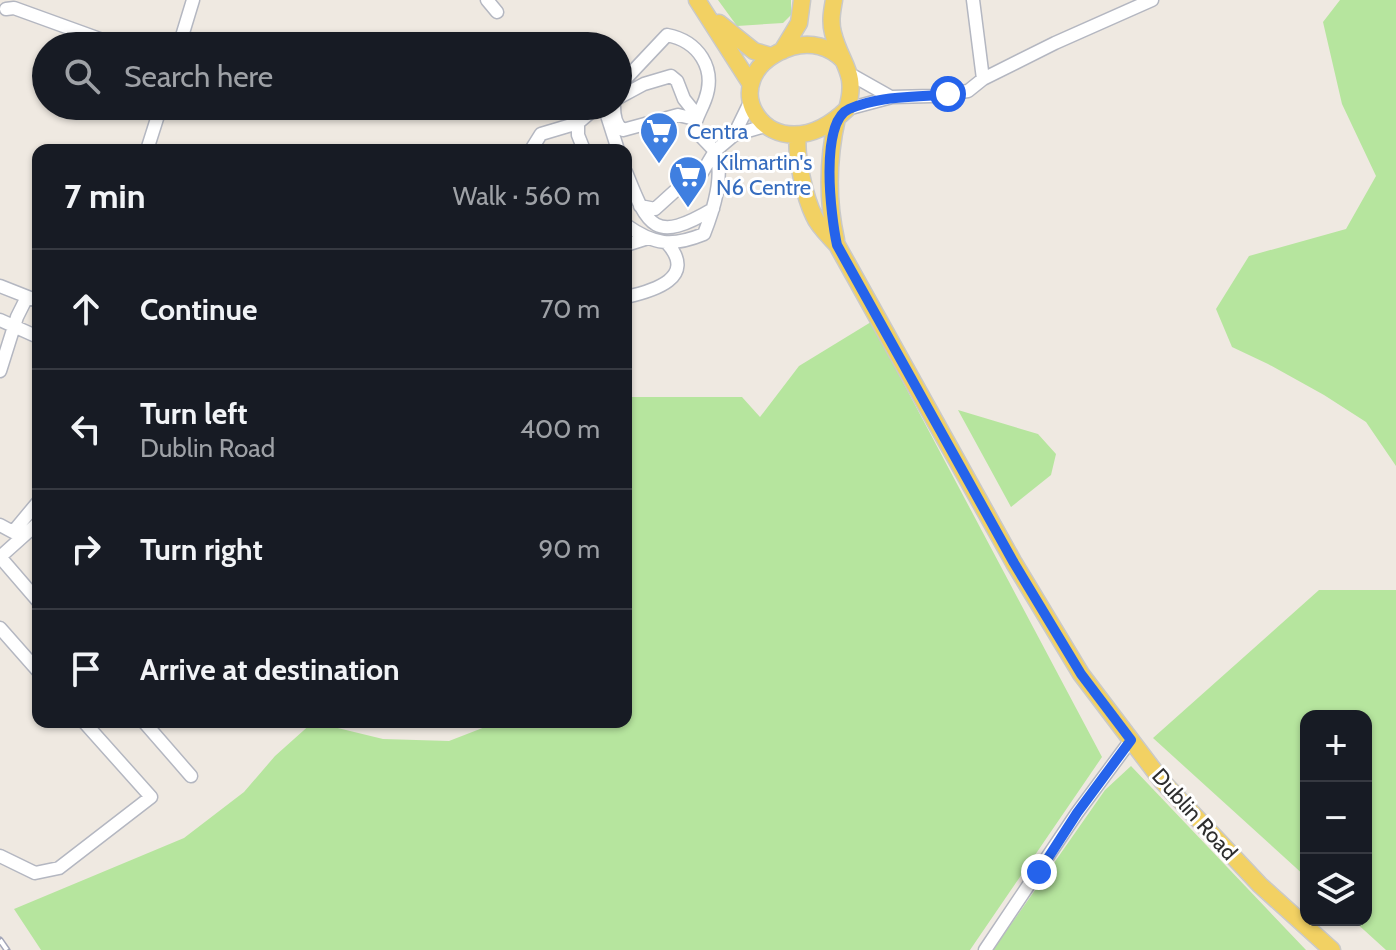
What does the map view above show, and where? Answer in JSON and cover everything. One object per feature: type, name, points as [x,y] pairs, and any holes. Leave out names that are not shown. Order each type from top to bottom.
[{"type":"main road","points":[[750,91],[755,72],[776,53],[799,23],[802,0]]},
{"type":"main road","points":[[702,6],[750,91],[765,126],[781,135],[798,136],[822,127],[842,114],[851,89],[832,30],[834,0]]},
{"type":"main road","points":[[702,6],[754,51],[776,53],[810,44],[827,48],[846,67]]},
{"type":"main road","name":"Dublin Road","points":[[837,245],[830,211],[830,155],[842,114]]},
{"type":"main road","name":"Dublin Road","points":[[798,136],[796,148],[814,218],[837,245],[1014,563],[1081,674],[1162,781],[1260,885],[1332,950]]},
{"type":"street","points":[[183,32],[193,0]]},
{"type":"street","points":[[487,0],[497,12]]},
{"type":"street","points":[[973,0],[983,79]]},
{"type":"street","points":[[842,114],[892,97],[968,91],[983,79],[1055,43],[1152,0]]},
{"type":"street","points":[[2,7],[14,8],[80,32]]},
{"type":"street","points":[[632,72],[667,35],[683,38],[704,58],[709,79],[705,101],[696,117],[694,129],[718,158],[713,209],[704,234],[682,243],[667,243],[648,238],[632,229]]},
{"type":"street","points":[[846,67],[877,92],[892,97]]},
{"type":"street","points":[[632,90],[671,76],[677,81],[696,117]]},
{"type":"street","points":[[734,135],[750,91]]},
{"type":"street","points":[[616,120],[623,130],[678,115],[696,117]]},
{"type":"street","points":[[149,144],[157,120]]},
{"type":"street","points":[[535,144],[541,134],[582,120]]},
{"type":"street","points":[[606,120],[616,144]]},
{"type":"street","points":[[578,123],[582,144]]},
{"type":"street","points":[[640,206],[655,209],[676,190],[697,181],[715,151],[734,135],[765,126]]},
{"type":"street","points":[[632,187],[651,224],[664,228],[695,220],[713,209]]},
{"type":"street","points":[[632,243],[648,238]]},
{"type":"street","points":[[632,296],[668,283],[677,268],[675,252],[667,243]]},
{"type":"street","points":[[0,286],[32,299],[15,325],[0,371]]},
{"type":"street","points":[[0,320],[32,334]]},
{"type":"street","points":[[0,525],[13,532],[32,509]]},
{"type":"street","points":[[32,528],[0,557],[32,594]]},
{"type":"street","points":[[0,628],[32,664]]},
{"type":"street","points":[[0,856],[35,873],[59,868],[151,797],[89,728]]},
{"type":"street","points":[[149,728],[191,776]]},
{"type":"street","points":[[985,950],[1077,813],[1131,740]]},
{"type":"green space","points":[[718,0],[791,0],[791,15],[783,23],[737,26]]},
{"type":"green space","points":[[1340,0],[1396,0],[1396,466],[1366,422],[1324,395],[1232,347],[1216,309],[1249,256],[1346,229],[1376,176],[1342,104],[1323,22]]},
{"type":"green space","points":[[871,322],[1102,757],[970,950],[41,950],[14,909],[184,838],[244,792],[275,756],[306,728],[338,728],[383,739],[449,741],[483,728],[632,728],[632,397],[742,397],[760,417],[799,366]]},
{"type":"green space","points":[[958,410],[1038,434],[1056,454],[1051,475],[1011,507]]},
{"type":"green space","points":[[1319,590],[1396,590],[1396,950],[1386,950],[1360,926],[1372,926],[1372,710],[1300,710],[1300,872],[1153,738]]},
{"type":"green space","points":[[1131,766],[1306,950],[993,950],[1105,790]]},
{"type":"railway","points":[[0,940],[7,950]]},
{"type":"place","name":"Centra","points":[[659,165]]},
{"type":"place","name":"Kilmartin's N6 Centre","points":[[688,209]]},
{"type":"route","points":[[948,94],[879,99],[847,109],[837,118],[830,155],[830,211],[837,245],[1014,563],[1081,674],[1131,740],[1077,813],[1039,872]]}]
